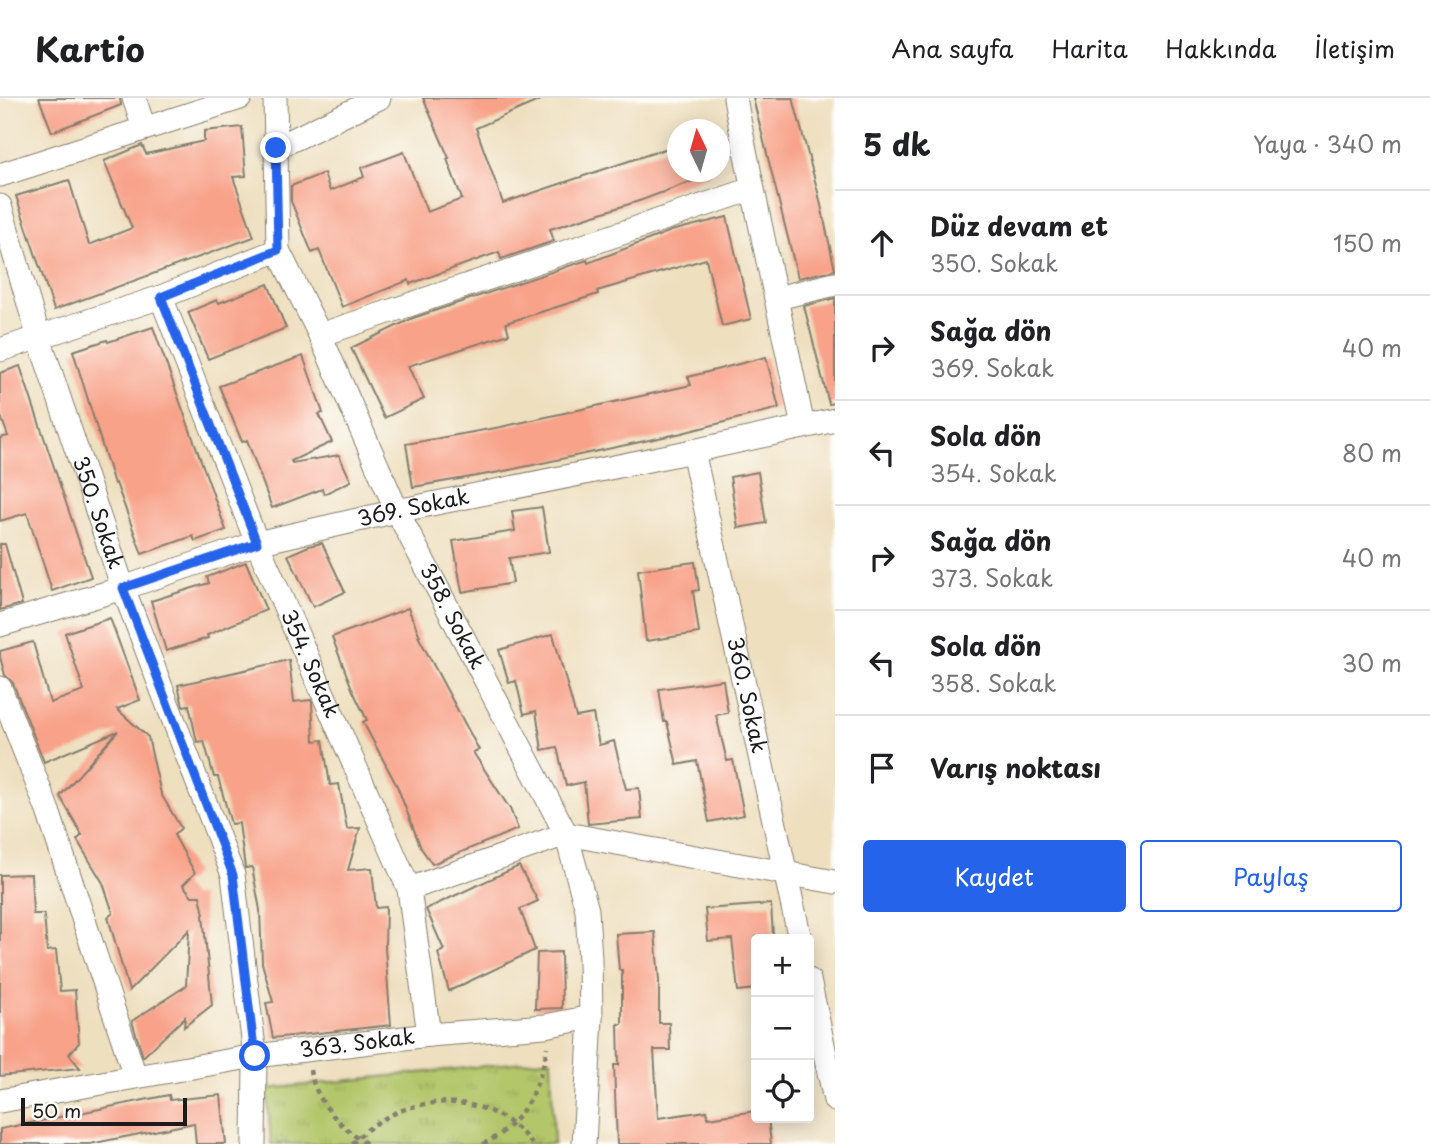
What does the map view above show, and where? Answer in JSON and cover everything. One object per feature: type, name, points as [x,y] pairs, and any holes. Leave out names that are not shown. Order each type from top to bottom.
[{"type":"street","points":[[134,98],[144,128]]},
{"type":"street","points":[[0,175],[240,98]]},
{"type":"street","name":"358. Sokak","points":[[275,98],[278,250],[320,335],[397,511],[566,834],[587,910],[591,1017],[584,1144]]},
{"type":"street","points":[[276,148],[379,98]]},
{"type":"street","points":[[735,98],[803,427]]},
{"type":"street","points":[[320,335],[752,189]]},
{"type":"street","name":"350. Sokak","points":[[0,206],[39,338],[123,588],[233,875],[255,1056],[254,1144]]},
{"type":"street","points":[[0,350],[161,297],[278,250]]},
{"type":"street","points":[[777,298],[835,284]]},
{"type":"street","name":"354. Sokak","points":[[161,297],[257,543],[409,889],[429,1035]]},
{"type":"street","name":"369. Sokak","points":[[0,625],[123,588],[257,543],[397,511],[693,452],[835,420]]},
{"type":"street","name":"360. Sokak","points":[[693,452],[799,934]]},
{"type":"street","points":[[0,688],[48,811],[135,1076]]},
{"type":"street","points":[[409,889],[566,834],[835,882]]},
{"type":"street","points":[[813,997],[835,1100]]},
{"type":"street","name":"363. Sokak","points":[[0,1101],[255,1056],[307,1052],[429,1035],[545,1027],[591,1017]]},
{"type":"path","points":[[483,1144],[496,1138],[511,1125],[535,1093],[547,1048],[545,1027]]},
{"type":"path","points":[[307,1052],[311,1076],[331,1114],[368,1144]]},
{"type":"path","points":[[352,1144],[365,1130],[401,1109],[430,1102],[464,1103],[501,1118],[532,1144]]},
{"type":"green space","points":[[551,1059],[554,1144],[271,1144],[267,1089]]},
{"type":"building","points":[[39,98],[120,98],[121,105],[52,132]]},
{"type":"building","points":[[423,98],[545,98],[476,128],[503,203],[667,148],[667,182],[690,182],[550,229],[554,241],[501,259],[499,252],[410,284],[409,280],[342,307],[319,250],[312,253],[291,201],[291,186],[324,173],[330,191],[364,177],[361,168],[404,152],[427,212],[462,199],[447,159],[449,158]]},
{"type":"building","points":[[753,98],[793,98],[835,270],[798,278]]},
{"type":"building","points":[[242,127],[246,176],[233,177],[254,237],[54,310],[16,196],[69,180],[89,245],[132,228],[104,161],[142,145],[146,154],[204,141],[204,131]]},
{"type":"building","points":[[727,217],[751,319],[722,326],[706,259],[597,291],[598,294],[506,323],[509,334],[408,366],[424,399],[384,418],[351,348],[413,318],[587,260],[588,263],[671,231]]},
{"type":"building","points":[[268,284],[286,328],[208,359],[188,312]]},
{"type":"building","points":[[835,298],[835,403],[829,404],[804,306]]},
{"type":"building","points":[[153,327],[226,530],[195,541],[193,536],[142,554],[116,483],[114,484],[73,351]]},
{"type":"building","points":[[303,356],[323,413],[319,414],[332,442],[291,461],[292,463],[339,455],[351,481],[324,494],[322,489],[272,508],[247,440],[242,442],[219,386]]},
{"type":"building","points":[[766,357],[779,408],[682,433],[500,472],[413,487],[406,444],[501,427],[691,385],[688,377]]},
{"type":"building","points":[[20,366],[91,577],[52,591],[27,513],[0,521],[0,438],[8,436],[0,414],[0,373]]},
{"type":"building","points":[[758,472],[766,523],[738,528],[730,477]]},
{"type":"building","points":[[542,507],[549,552],[509,558],[513,583],[462,592],[453,541],[515,531],[512,511]]},
{"type":"building","points":[[322,543],[345,592],[313,607],[288,555]]},
{"type":"building","points":[[0,544],[5,544],[22,604],[0,610]]},
{"type":"building","points":[[246,562],[266,610],[207,635],[208,638],[166,651],[151,601],[209,583],[207,577]]},
{"type":"building","points":[[695,562],[699,590],[693,591],[699,633],[646,641],[638,570]]},
{"type":"building","points":[[408,608],[418,636],[479,750],[473,752],[510,809],[518,829],[432,864],[421,848],[397,786],[363,722],[367,720],[332,637]]},
{"type":"building","points":[[110,618],[140,700],[117,709],[148,737],[161,794],[181,828],[174,835],[195,873],[183,885],[192,896],[200,896],[212,1005],[184,1027],[185,1017],[143,1057],[132,1021],[186,986],[189,930],[129,991],[108,917],[113,913],[103,883],[77,840],[82,835],[60,796],[118,731],[44,762],[13,683],[5,675],[0,657],[0,651],[33,642],[50,703],[84,691],[65,633]]},
{"type":"building","points":[[553,634],[576,717],[593,714],[599,745],[614,741],[626,789],[639,788],[642,819],[588,824],[584,782],[566,786],[557,747],[542,750],[536,711],[524,714],[516,681],[509,683],[499,650]]},
{"type":"building","points":[[289,660],[294,702],[312,702],[314,741],[323,740],[330,785],[339,784],[347,829],[360,828],[348,870],[372,868],[376,908],[386,907],[385,948],[391,1025],[273,1038],[266,1003],[273,1002],[262,963],[260,910],[252,867],[245,868],[239,823],[231,824],[218,777],[214,777],[204,741],[197,742],[189,705],[183,706],[178,685]]},
{"type":"building","points":[[723,680],[728,713],[716,715],[727,761],[733,760],[744,815],[709,822],[697,761],[677,765],[667,722],[664,722],[659,689]]},
{"type":"building","points":[[519,866],[538,901],[520,909],[535,950],[449,991],[438,953],[444,950],[426,909]]},
{"type":"building","points":[[31,874],[33,914],[44,914],[47,951],[56,950],[60,991],[75,990],[79,1043],[69,1054],[80,1068],[0,1076],[0,875]]},
{"type":"building","points":[[771,904],[773,934],[751,934],[751,990],[738,991],[732,939],[708,941],[705,909]]},
{"type":"building","points":[[655,932],[659,1023],[669,1023],[670,1050],[654,1050],[658,1118],[707,1111],[708,1118],[751,1112],[751,1123],[769,1123],[771,1144],[617,1144],[614,1065],[619,1065],[618,1024],[622,1024],[622,970],[619,970],[616,934]]},
{"type":"building","points":[[561,952],[562,1008],[535,1009],[537,953]]},
{"type":"building","points":[[169,1095],[170,1100],[221,1095],[226,1144],[196,1144],[194,1123],[90,1144],[0,1144],[0,1129]]},
{"type":"route","points":[[255,1056],[233,875],[123,588],[257,543],[161,297],[278,250],[276,148]]}]
